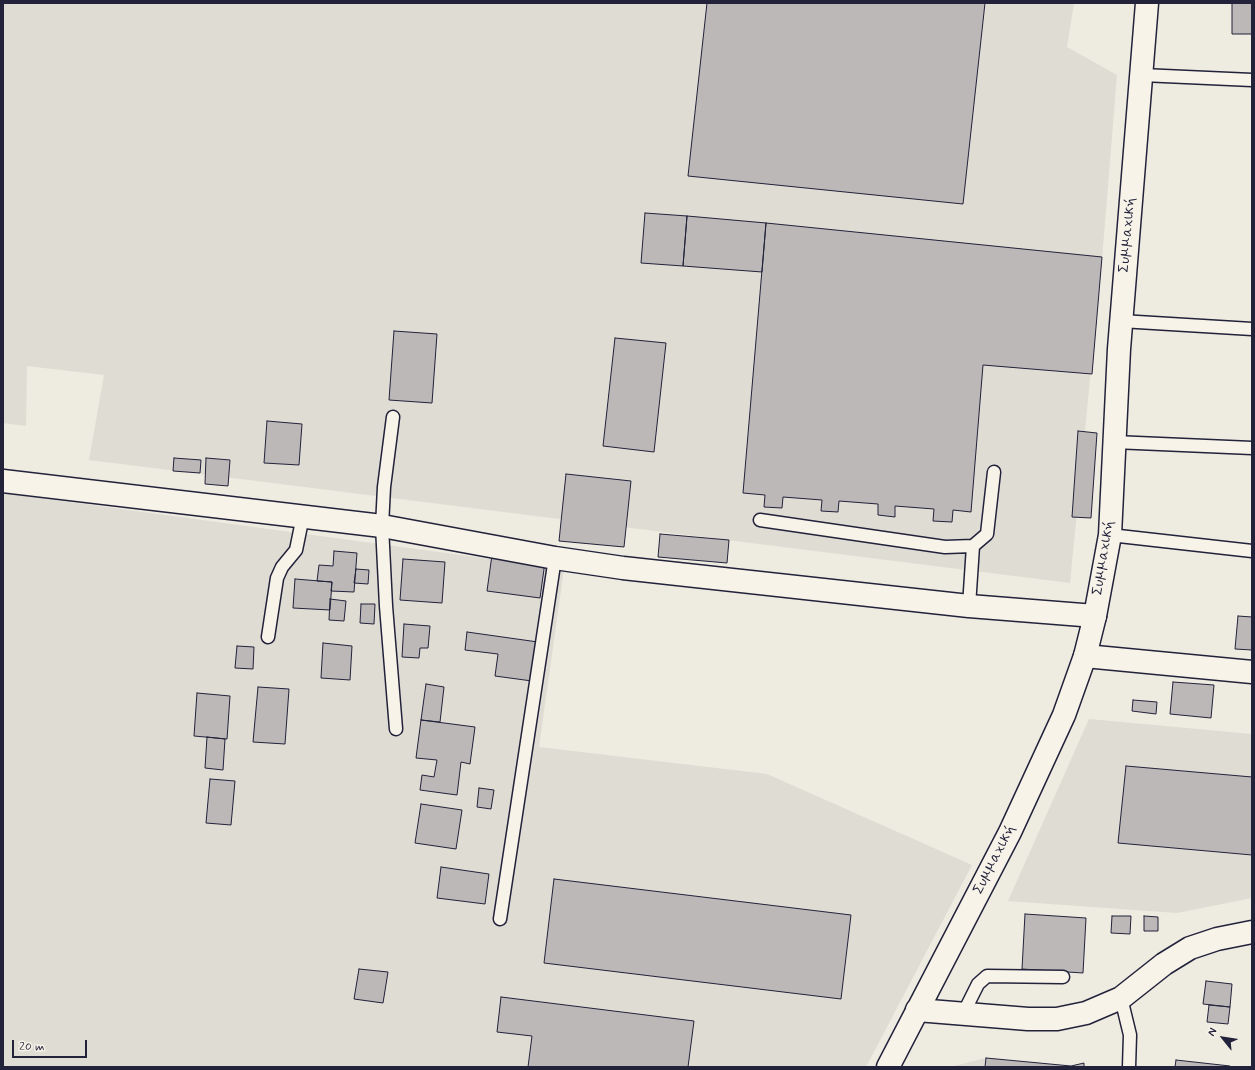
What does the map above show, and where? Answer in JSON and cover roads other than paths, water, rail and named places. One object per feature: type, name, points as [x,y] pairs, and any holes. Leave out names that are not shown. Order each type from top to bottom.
[{"type":"street","name":"Συμμαχική","points":[[888,1067],[916,1010],[1010,832],[1064,715],[1085,656],[1095,616],[1110,535],[1121,321],[1147,3]]},
{"type":"street","points":[[3,481],[382,526],[556,558],[623,568],[969,606],[1095,616]]},
{"type":"street","points":[[1085,656],[1252,672]]},
{"type":"street","points":[[916,1010],[1028,1019],[1057,1019],[1086,1013],[1121,998],[1164,964],[1190,948],[1217,939],[1252,932]]},
{"type":"lane","points":[[1142,75],[1252,80]]},
{"type":"lane","points":[[1121,321],[1252,329]]},
{"type":"lane","points":[[393,417],[384,487],[382,526],[386,606],[396,730]]},
{"type":"lane","points":[[1114,442],[1252,448]]},
{"type":"lane","points":[[760,520],[945,547],[973,546],[987,534],[994,472]]},
{"type":"lane","points":[[268,638],[277,578],[282,566],[296,550],[303,516]]},
{"type":"lane","points":[[1110,535],[1252,551]]},
{"type":"lane","points":[[969,606],[973,546]]},
{"type":"lane","points":[[500,919],[556,558]]},
{"type":"lane","points":[[963,1014],[978,984],[987,976],[1063,977]]},
{"type":"lane","points":[[1121,998],[1130,1035],[1129,1067]]}]
